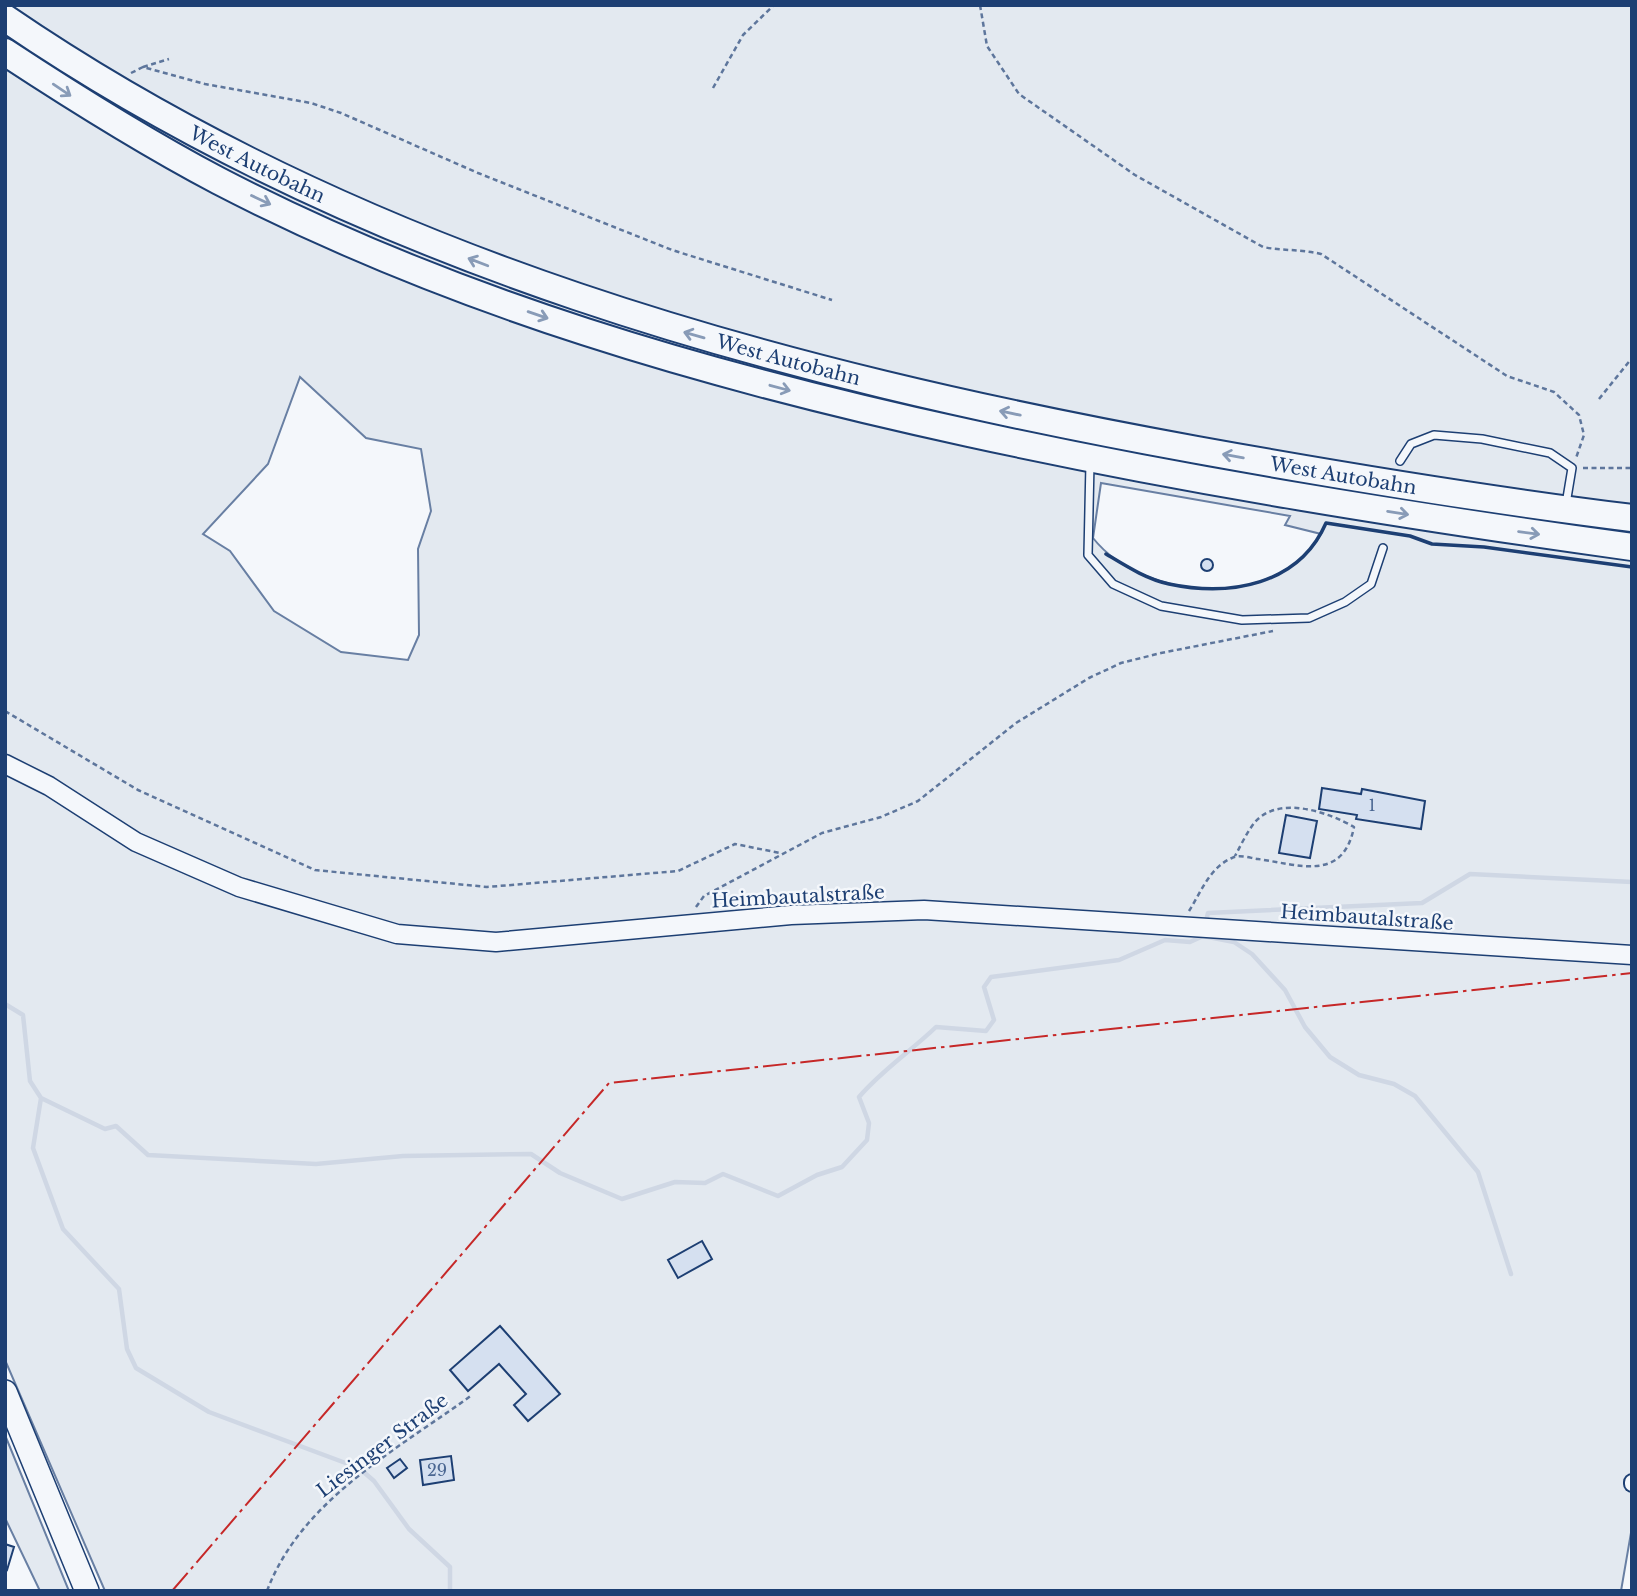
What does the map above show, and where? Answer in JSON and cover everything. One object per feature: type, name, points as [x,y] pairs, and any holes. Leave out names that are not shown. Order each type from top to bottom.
[{"type":"highway","name":"West Autobahn","points":[[5,18],[119,90],[222,147],[393,229],[538,285],[672,329],[850,379],[1100,432],[1566,510],[1632,518]]},
{"type":"highway","name":"West Autobahn","points":[[5,52],[82,103],[220,181],[382,256],[520,309],[659,356],[844,406],[1090,459],[1462,523],[1632,547]]},
{"type":"main road","points":[[5,1392],[87,1591]]},
{"type":"street","name":"Heimbautalstraße","points":[[5,764],[49,786],[136,842],[227,882],[331,917],[397,934],[496,942],[683,923],[791,915],[924,910],[1632,955]]},
{"type":"lane","points":[[1400,461],[1411,444],[1434,435],[1482,439],[1550,453],[1572,468],[1566,510]]},
{"type":"lane","points":[[1090,459],[1088,555],[1113,584],[1161,606],[1242,620],[1308,618],[1354,596],[1371,584],[1382,548]]},
{"type":"path","points":[[713,88],[738,41],[774,5]]},
{"type":"path","points":[[981,5],[988,46],[1018,94],[1135,175],[1263,247],[1277,250],[1295,248],[1321,254],[1507,376],[1554,392],[1579,415],[1584,435],[1572,468],[1632,468]]},
{"type":"path","points":[[119,90],[130,74],[169,59]]},
{"type":"path","points":[[143,67],[205,84],[311,103],[341,113],[478,173],[671,250],[832,300]]},
{"type":"path","points":[[1599,399],[1632,358]]},
{"type":"path","points":[[683,923],[704,896],[780,853],[822,833],[881,817],[918,801],[1016,723],[1089,678],[1121,663],[1272,632],[1276,619]]},
{"type":"path","points":[[5,711],[138,790],[315,870],[487,887],[678,871],[735,845],[780,853]]},
{"type":"path","points":[[1188,927],[1216,867],[1235,856],[1256,821],[1274,809],[1304,809],[1326,814],[1354,827],[1350,845],[1338,861],[1326,864],[1314,866],[1235,856]]},
{"type":"path","name":"Liesinger Straße","points":[[267,1591],[293,1538],[329,1502],[472,1395]]},
{"type":"shaded area","points":[[5,5],[1632,5],[1632,1527],[1621,1591],[105,1591],[5,1360]],"holes":[[[300,377],[366,438],[421,449],[431,511],[418,549],[419,635],[408,660],[341,652],[274,611],[230,551],[203,534],[268,464]],[[1101,483],[1290,516],[1285,525],[1321,534],[1301,559],[1274,576],[1243,586],[1210,589],[1176,585],[1144,575],[1116,559],[1093,538]]]},
{"type":"shaded area","points":[[5,1435],[69,1591],[40,1591],[5,1518]]},
{"type":"building","points":[[1207,559],[1213,565],[1207,571],[1201,565]]},
{"type":"building","points":[[1322,788],[1361,794],[1362,789],[1425,801],[1421,829],[1356,819],[1357,815],[1319,809]]},
{"type":"building","points":[[1286,815],[1317,821],[1310,858],[1279,853]]},
{"type":"building","points":[[702,1241],[712,1259],[678,1278],[668,1260]]},
{"type":"building","points":[[500,1326],[560,1394],[528,1421],[514,1405],[526,1394],[499,1364],[468,1391],[450,1370]]},
{"type":"building","points":[[451,1456],[454,1480],[423,1485],[420,1460]]},
{"type":"building","points":[[400,1459],[407,1468],[394,1478],[387,1468]]},
{"type":"building","points":[[5,1544],[14,1547],[7,1570],[5,1569]]},
{"type":"waterway","points":[[1205,925],[1208,913],[1422,903],[1470,874],[1632,882]]},
{"type":"waterway","points":[[5,1004],[23,1015],[30,1081],[41,1098],[105,1129],[116,1126],[148,1155],[316,1164],[403,1156],[531,1154],[560,1173],[622,1199],[675,1182],[705,1183],[723,1174],[778,1196],[817,1175],[842,1167],[867,1140],[869,1123],[859,1097],[936,1027],[986,1031],[994,1020],[984,987],[991,977],[1119,960],[1165,940],[1190,942],[1203,936],[1234,942],[1252,954],[1285,990],[1305,1027],[1330,1057],[1359,1075],[1394,1084],[1415,1096],[1478,1172],[1511,1274]]},
{"type":"waterway","points":[[41,1098],[33,1148],[63,1229],[119,1289],[127,1349],[136,1368],[209,1412],[359,1468],[374,1481],[409,1529],[450,1567],[450,1591]]},
{"type":"wall","points":[[1106,554],[1161,582],[1192,588],[1238,587],[1260,582],[1299,561],[1314,544],[1326,523],[1410,536],[1432,544],[1484,547],[1632,567]]},
{"type":"power","points":[[172,1591],[609,1083],[1632,973]]}]
